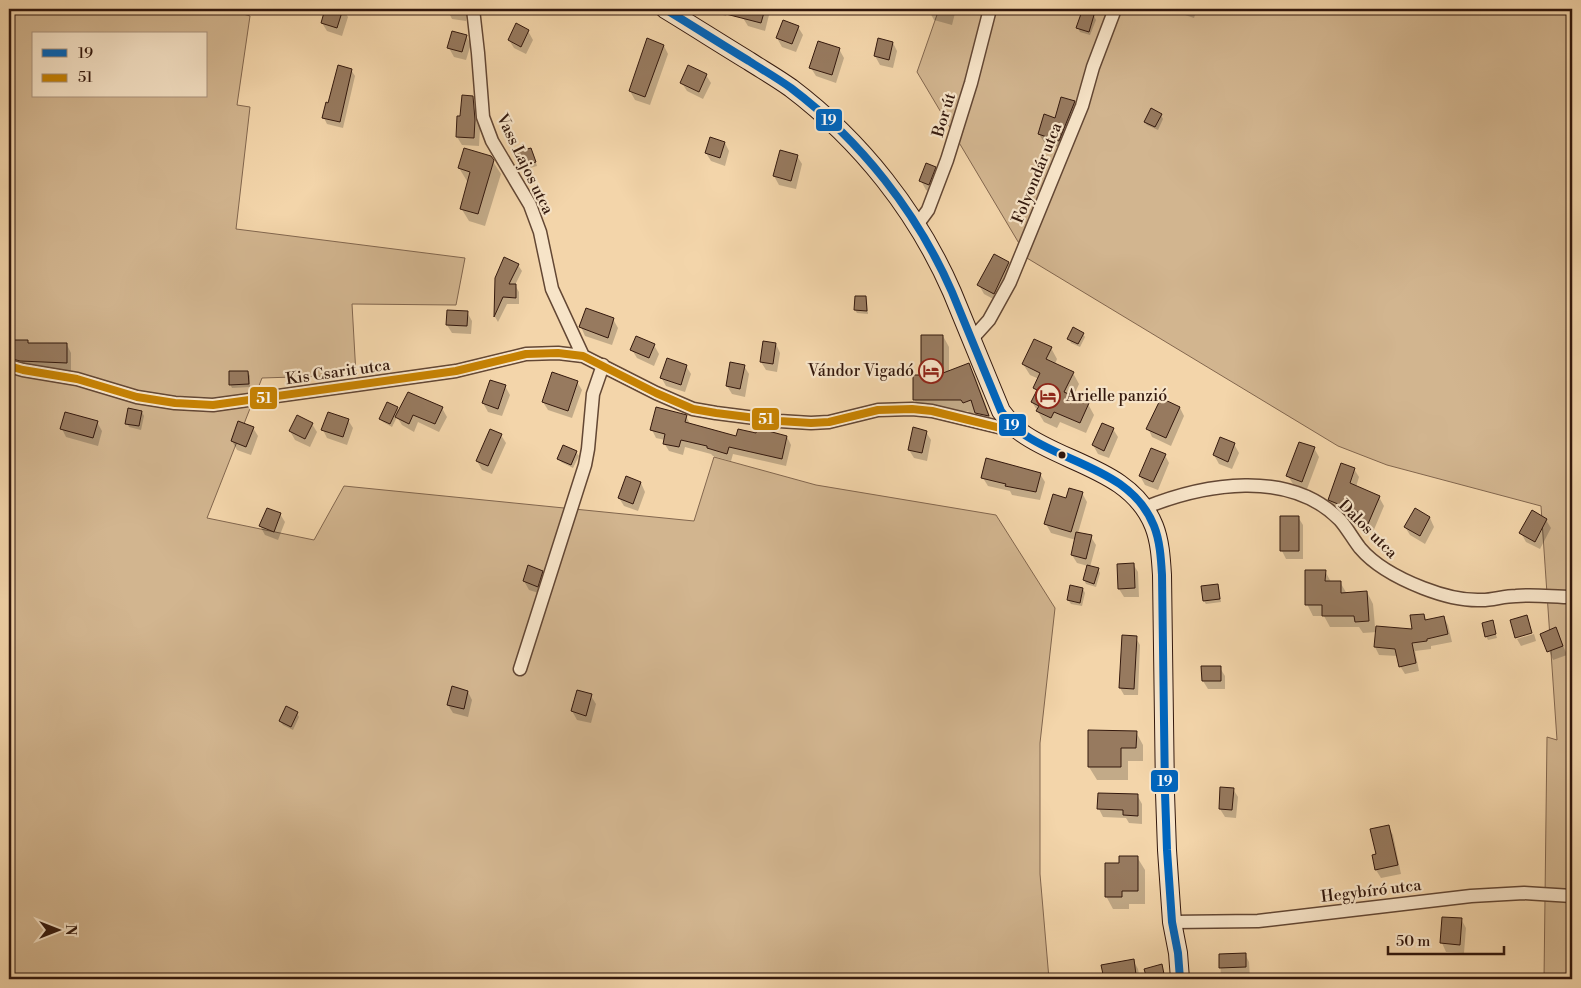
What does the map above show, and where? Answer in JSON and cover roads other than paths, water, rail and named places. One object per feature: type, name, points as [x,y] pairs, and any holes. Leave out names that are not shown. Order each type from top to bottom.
[{"type":"street","name":"Vass Lajos utca","points":[[473,9],[483,117],[492,141],[530,205],[540,232],[552,289],[583,356]]},
{"type":"street","points":[[665,9],[789,87],[823,114],[862,153],[902,203],[917,225],[944,273],[1001,411],[1009,422],[1021,433],[1033,440],[1107,476],[1124,487],[1144,508],[1154,526],[1162,575],[1167,850],[1172,922],[1178,953],[1180,979]]},
{"type":"street","name":"Bor út","points":[[917,225],[928,210],[947,160],[971,83],[990,9]]},
{"type":"street","name":"Folyondár utca","points":[[971,340],[989,320],[1010,282],[1082,106],[1093,67],[1115,9]]},
{"type":"street","name":"Kis Csarit utca","points":[[9,366],[77,379],[137,397],[175,403],[213,405],[456,372],[526,354],[558,353],[583,356],[656,393],[693,409],[716,413],[811,423],[830,422],[878,410],[912,409],[932,411],[1021,433]]},
{"type":"street","points":[[520,669],[585,465],[593,394],[603,365]]},
{"type":"street","name":"Dalos utca","points":[[1144,508],[1169,498],[1227,486],[1247,485],[1284,490],[1305,496],[1323,507],[1340,520],[1361,549],[1372,560],[1389,572],[1422,588],[1465,599],[1482,600],[1516,596],[1572,597]]},
{"type":"street","name":"Hegybíró utca","points":[[1172,922],[1258,921],[1480,895],[1524,893],[1572,896]]},
{"type":"place","name":"Vándor Vigadó","points":[[931,371]]},
{"type":"place","name":"Arielle panzió","points":[[1048,396]]}]
